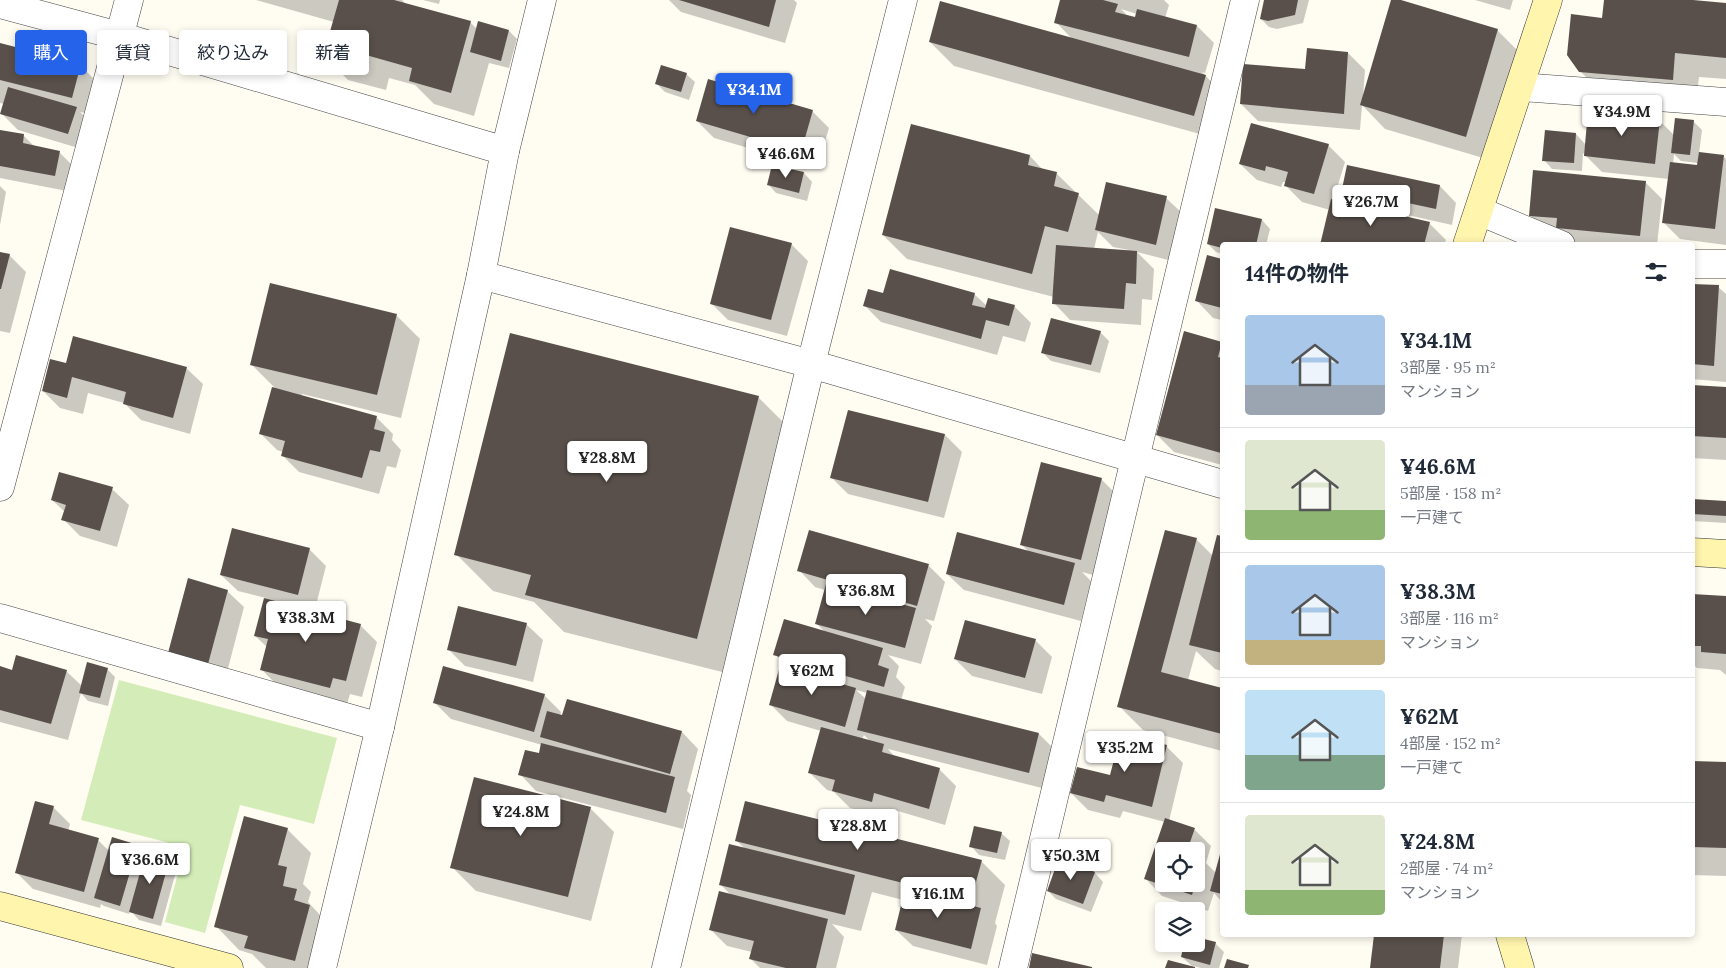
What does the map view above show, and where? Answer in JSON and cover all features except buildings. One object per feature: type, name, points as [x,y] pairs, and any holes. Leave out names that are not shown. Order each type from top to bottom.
[{"type":"street","points":[[121,30],[129,0]]},
{"type":"street","points":[[322,968],[380,727],[481,276],[505,151],[542,0]]},
{"type":"street","points":[[666,968],[811,364],[903,0]]},
{"type":"street","points":[[1014,968],[1245,0]]},
{"type":"street","points":[[1469,242],[1548,0]]},
{"type":"street","points":[[0,4],[97,30]]},
{"type":"street","points":[[169,51],[505,151]]},
{"type":"street","points":[[0,487],[109,75]]},
{"type":"street","points":[[1520,87],[1726,102]]},
{"type":"street","points":[[1479,210],[1554,242]]},
{"type":"street","points":[[1695,264],[1726,264]]},
{"type":"street","points":[[481,276],[811,364],[1134,460],[1220,483]]},
{"type":"street","points":[[1695,552],[1726,554]]},
{"type":"street","points":[[0,618],[380,727]]},
{"type":"street","points":[[0,906],[229,968]]},
{"type":"street","points":[[1511,937],[1520,968]]},
{"type":"green space","points":[[119,680],[337,738],[314,824],[240,805],[205,933],[165,922],[185,847],[81,820]]}]
